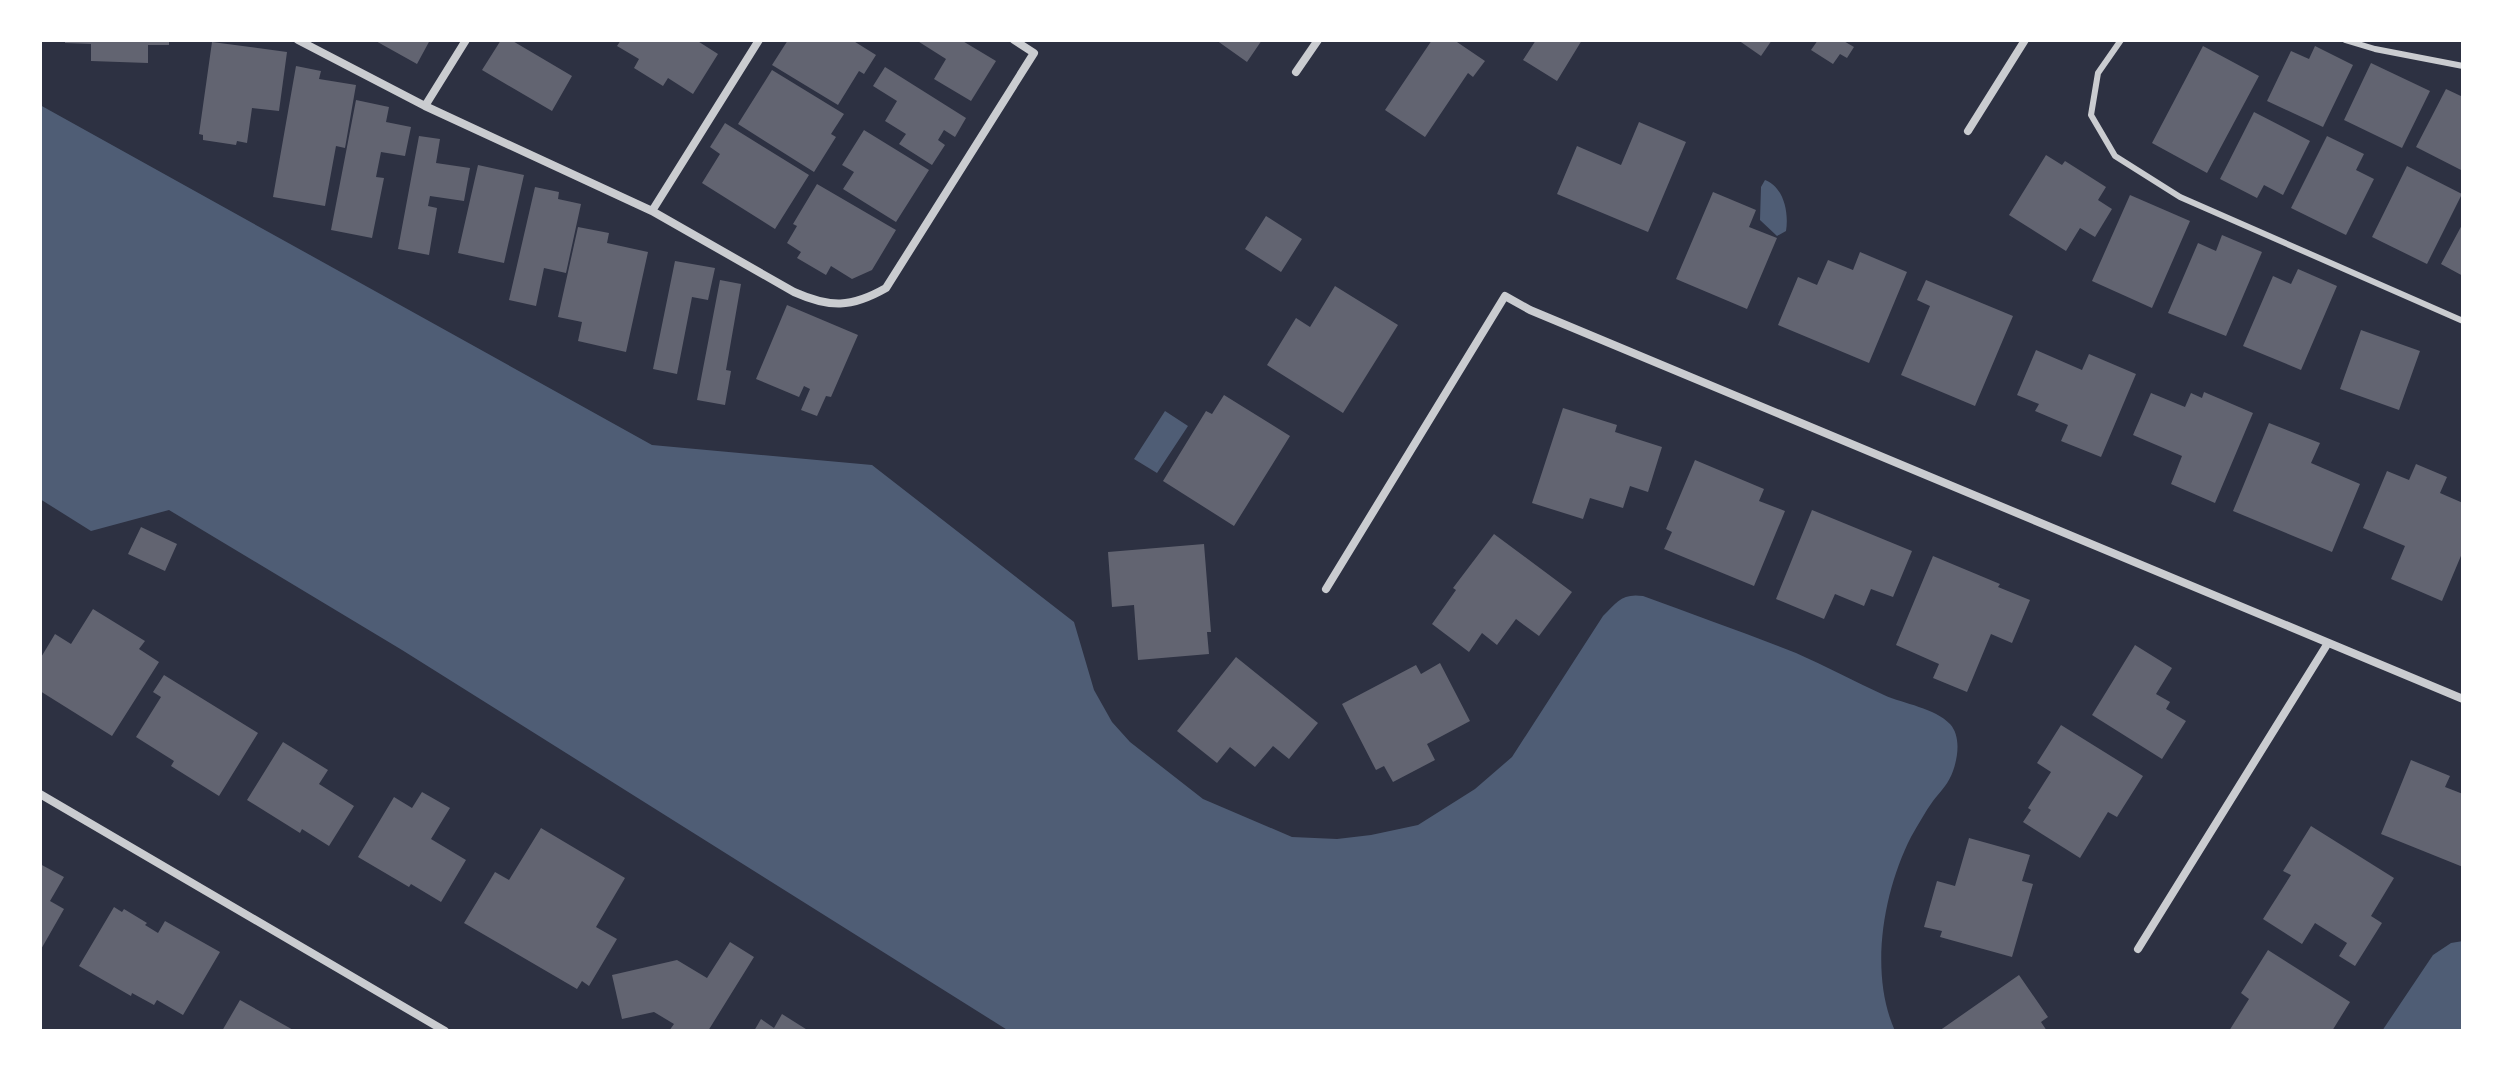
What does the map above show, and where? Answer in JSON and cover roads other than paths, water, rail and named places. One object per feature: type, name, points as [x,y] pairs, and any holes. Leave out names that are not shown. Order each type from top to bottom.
[{"type":"street","points":[[298,40],[425,106],[652,211],[794,292],[816,302],[841,305],[865,300],[886,288],[1034,53],[1014,40]]},
{"type":"street","points":[[425,106],[466,40]]},
{"type":"street","points":[[652,211],[759,40]]},
{"type":"street","points":[[1296,72],[1318,40]]},
{"type":"street","points":[[1968,131],[2025,40]]},
{"type":"street","points":[[1326,589],[1505,296],[1530,310],[2463,699]]},
{"type":"street","points":[[2138,949],[2328,643]]},
{"type":"street","points":[[40,794],[445,1031]]},
{"type":"lane","points":[[2121,40],[2098,73],[2091,115],[2115,156],[2180,197],[2463,321]]},
{"type":"lane","points":[[2345,40],[2463,66]]},
{"type":"water","points":[[40,105],[652,445],[872,465],[1074,622],[1094,690],[1112,722],[1130,742],[1203,799],[1292,837],[1337,839],[1418,825],[1475,789],[1512,757],[1603,616],[1620,600],[1630,596],[1643,596],[1777,646],[1884,695],[1936,714],[1953,729],[1957,753],[1949,779],[1930,805],[1901,859],[1887,907],[1881,959],[1887,1008],[1895,1031],[1009,1031],[402,650],[169,510],[91,531],[40,499]]},
{"type":"water","points":[[1765,180],[1777,188],[1786,209],[1786,231],[1777,236],[1760,220],[1761,187]]},
{"type":"water","points":[[1165,411],[1188,426],[1157,473],[1134,459]]},
{"type":"water","points":[[2463,941],[2463,1031],[2382,1031],[2433,955],[2451,943]]}]
